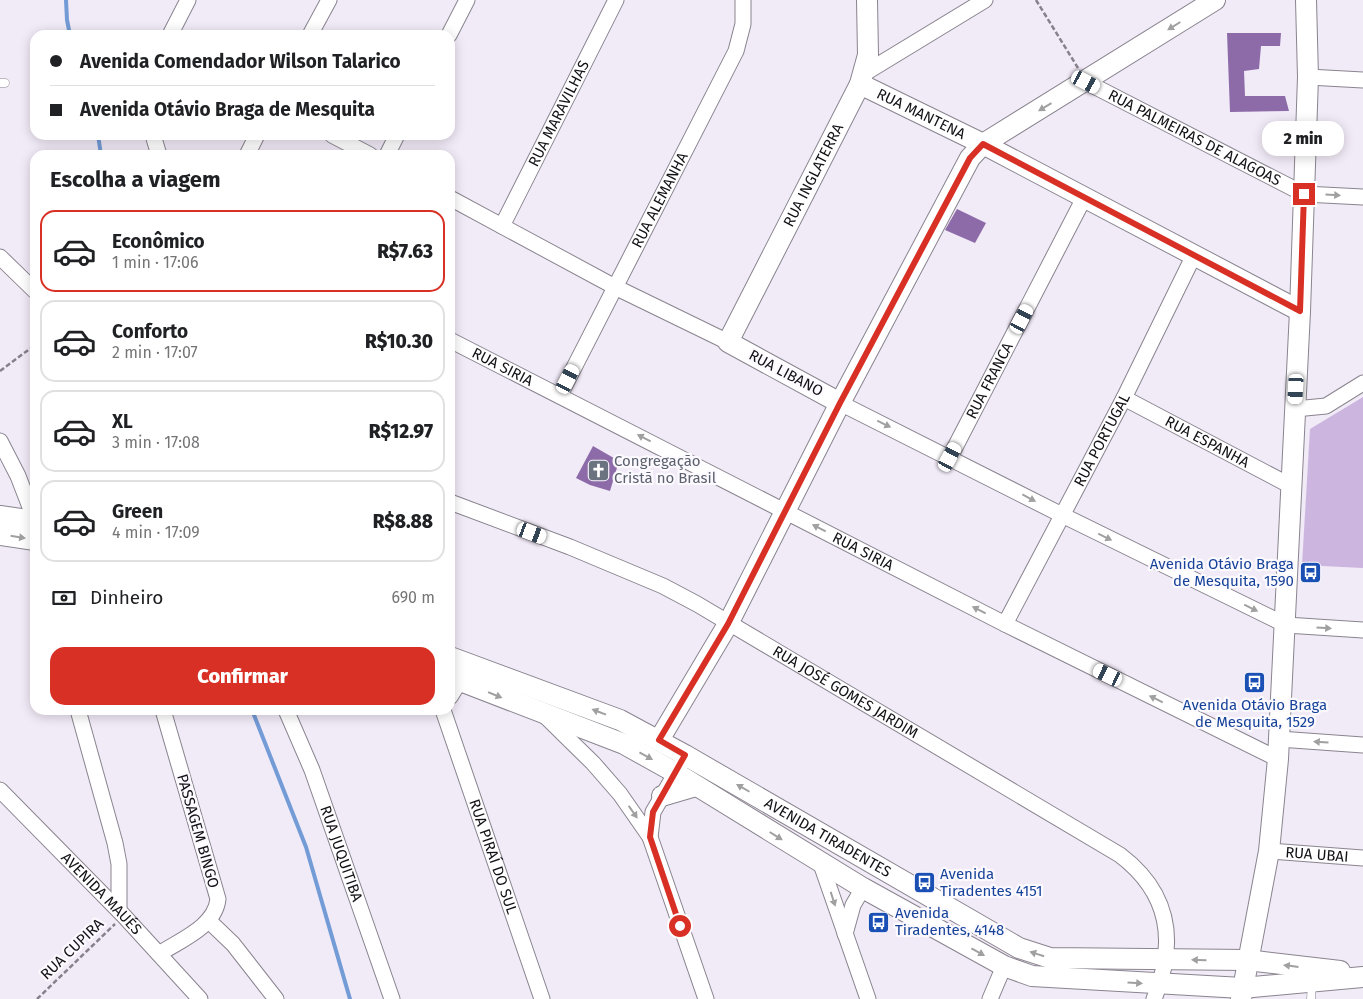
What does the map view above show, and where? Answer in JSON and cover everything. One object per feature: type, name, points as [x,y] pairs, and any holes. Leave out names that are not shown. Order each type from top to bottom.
[{"type":"main road","name":"RUA INGLATERRA","points":[[728,342],[862,79],[869,33],[867,0]]},
{"type":"main road","points":[[659,740],[728,624],[840,403],[964,168],[983,144],[1086,82],[1215,0]]},
{"type":"main road","points":[[1242,993],[1269,851],[1286,625],[1308,77],[1306,0]]},
{"type":"main road","name":"RUA MANTENA","points":[[862,79],[1300,311]]},
{"type":"main road","name":"RUA LIBANO","points":[[728,342],[840,403]]},
{"type":"main road","points":[[0,516],[30,519]]},
{"type":"main road","points":[[0,535],[30,539]]},
{"type":"main road","name":"AVENIDA TIRADENTES","points":[[455,659],[620,720],[659,740],[1019,948],[1050,958],[1247,960],[1342,972],[1360,977]]},
{"type":"main road","name":"AVENIDA TIRADENTES","points":[[455,686],[541,712],[624,744],[676,773],[821,864],[863,888],[1004,966],[1032,976],[1157,992],[1242,993],[1311,991],[1343,980],[1360,977]]},
{"type":"main road","points":[[662,796],[696,786]]},
{"type":"street","points":[[173,30],[188,0]]},
{"type":"street","points":[[313,30],[329,0]]},
{"type":"street","points":[[452,30],[467,0]]},
{"type":"street","name":"RUA MARAVILHAS","points":[[502,226],[616,0]]},
{"type":"street","name":"RUA ALEMANHA","points":[[560,395],[736,51],[743,24],[743,0]]},
{"type":"street","points":[[862,79],[982,1]]},
{"type":"street","points":[[1308,77],[1363,80]]},
{"type":"street","name":"RUA PALMEIRAS DE ALAGOAS","points":[[1086,82],[1304,194]]},
{"type":"street","points":[[342,140],[360,150]]},
{"type":"street","points":[[1304,194],[1363,197]]},
{"type":"street","name":"RUA FRANCA","points":[[950,457],[1084,198]]},
{"type":"street","name":"RUA LIBANO","points":[[455,201],[616,287],[728,342]]},
{"type":"street","name":"RUA PORTUGAL","points":[[1005,624],[1124,398],[1194,255]]},
{"type":"street","points":[[0,257],[30,286]]},
{"type":"street","name":"RUA SIRIA","points":[[455,342],[786,510],[1005,624],[1278,749]]},
{"type":"street","points":[[1295,409],[1326,406],[1363,383]]},
{"type":"street","name":"RUA ESPANHA","points":[[1124,398],[1292,486]]},
{"type":"street","name":"RUA LIBANO","points":[[840,403],[1286,625]]},
{"type":"street","points":[[0,441],[18,476],[30,507]]},
{"type":"street","name":"RUA JOSÉ GOMES JARDIM","points":[[455,504],[570,547],[663,586],[1103,844],[1138,869],[1155,891],[1164,909],[1167,934],[1165,960],[1157,992]]},
{"type":"street","points":[[1286,625],[1363,630]]},
{"type":"street","points":[[541,712],[593,763],[633,811],[650,837],[706,999]]},
{"type":"street","points":[[79,715],[115,843],[119,864],[121,913]]},
{"type":"street","name":"PASSAGEM BINGO","points":[[164,715],[218,899],[217,908],[209,921]]},
{"type":"street","name":"RUA JUQUITIBA","points":[[288,715],[312,770],[392,999]]},
{"type":"street","name":"RUA PIRAÍ DO SUL","points":[[446,715],[542,999]]},
{"type":"street","points":[[1278,749],[1363,745]]},
{"type":"street","points":[[650,837],[653,812],[685,755]]},
{"type":"street","name":"AVENIDA MAUÉS","points":[[0,790],[121,913],[200,999]]},
{"type":"street","name":"RUA UBAI","points":[[1269,851],[1363,858]]},
{"type":"street","points":[[821,864],[844,935],[868,999]]},
{"type":"street","points":[[844,935],[852,905],[863,888]]},
{"type":"street","points":[[159,954],[209,921],[233,944],[276,999]]},
{"type":"street","points":[[990,999],[1004,966]]},
{"type":"path","points":[[1036,0],[1086,82]]},
{"type":"path","points":[[0,371],[30,349]]},
{"type":"path","name":"RUA CUPIRA","points":[[36,999],[121,913]]},
{"type":"shaded area","points":[[1363,397],[1363,568],[1302,565],[1310,429]]},
{"type":"building","points":[[1227,33],[1281,33],[1280,46],[1261,46],[1259,69],[1244,71],[1245,96],[1285,96],[1289,111],[1230,112]]},
{"type":"building","points":[[957,209],[986,223],[975,243],[945,230]]},
{"type":"building","name":"Congregação Cristã no Brasil","points":[[593,446],[619,461],[610,491],[590,485],[576,478]]},
{"type":"waterway","points":[[66,0],[69,30]]},
{"type":"waterway","points":[[99,140],[100,150]]},
{"type":"waterway","points":[[254,715],[306,847],[350,999]]},
{"type":"place","name":"Congregação Cristã no Brasil","points":[[598,470]]},
{"type":"place","name":"Avenida Otávio Braga de Mesquita, 1590","points":[[1310,573]]},
{"type":"place","name":"Avenida Otávio Braga de Mesquita, 1529","points":[[1255,682]]},
{"type":"place","name":"Avenida Tiradentes 4151","points":[[924,883]]},
{"type":"place","name":"Avenida Tiradentes, 4148","points":[[879,922]]},
{"type":"route","points":[[680,926],[650,837],[653,812],[685,755],[659,740],[728,624],[840,403],[970,158],[983,144],[1300,311],[1304,194]]}]
